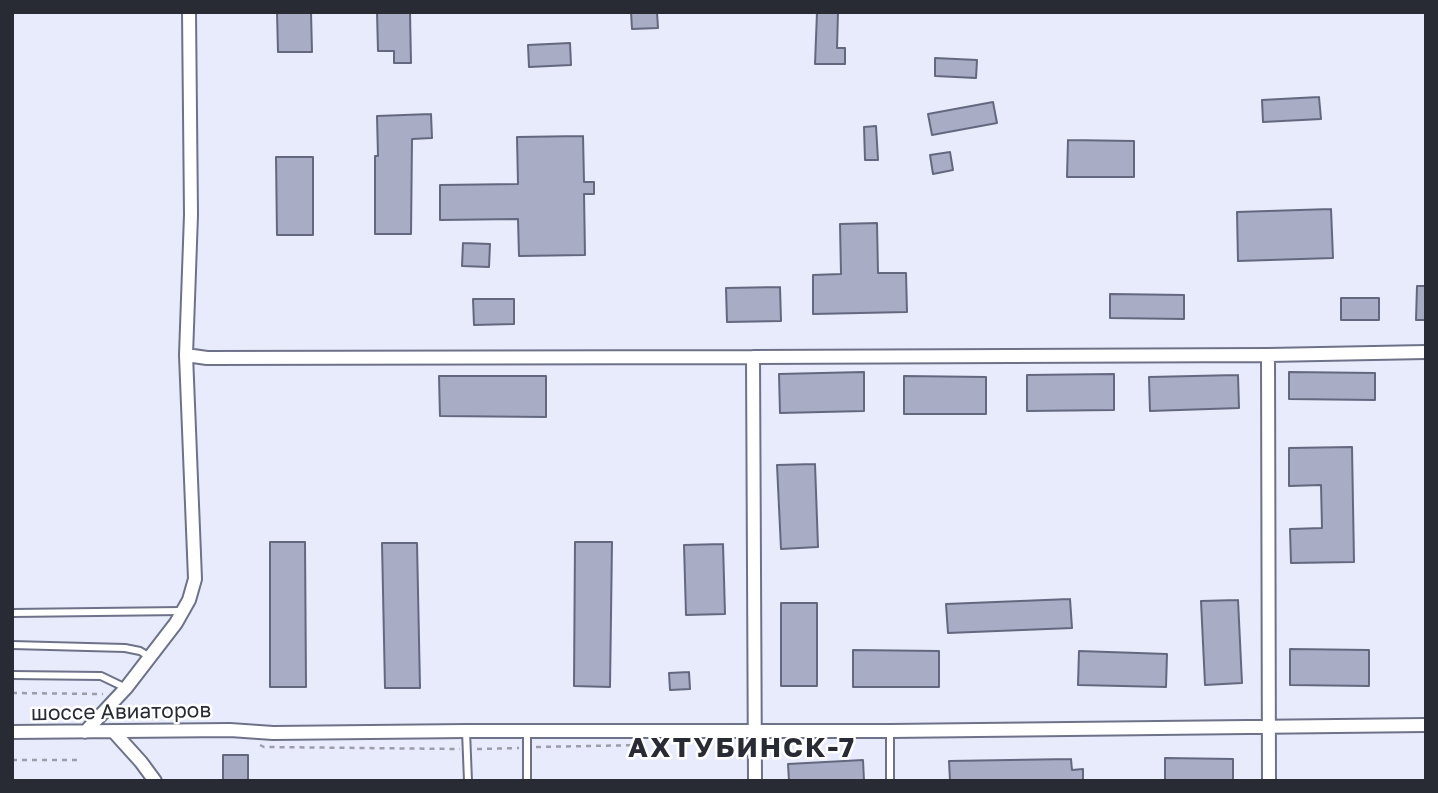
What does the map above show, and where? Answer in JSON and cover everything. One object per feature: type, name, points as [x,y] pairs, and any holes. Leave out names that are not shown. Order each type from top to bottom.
[{"type":"street","points":[[85,732],[126,688],[176,623],[189,600],[195,579],[186,355],[191,215],[190,12]]},
{"type":"street","points":[[186,355],[208,358],[753,357],[1426,352]]},
{"type":"street","points":[[1268,355],[1269,781]]},
{"type":"street","points":[[753,357],[755,781]]},
{"type":"street","name":"шоссе Авиаторов","points":[[12,732],[756,732],[1426,725]]},
{"type":"street","points":[[113,731],[155,781]]},
{"type":"lane","points":[[12,613],[183,611]]},
{"type":"lane","points":[[12,645],[125,648],[140,651],[150,657]]},
{"type":"lane","points":[[12,675],[101,676],[126,688]]},
{"type":"lane","points":[[466,731],[468,781]]},
{"type":"lane","points":[[527,731],[527,781]]},
{"type":"lane","points":[[890,731],[890,781]]},
{"type":"path","points":[[12,693],[103,694],[107,708]]},
{"type":"path","points":[[255,742],[264,747],[467,749],[642,745]]},
{"type":"path","points":[[722,743],[745,762]]},
{"type":"path","points":[[12,760],[77,760]]},
{"type":"building","points":[[277,12],[311,12],[312,52],[278,52]]},
{"type":"building","points":[[377,12],[410,12],[411,63],[394,63],[394,51],[378,51]]},
{"type":"building","points":[[631,12],[657,12],[658,28],[632,29]]},
{"type":"building","points":[[817,12],[838,12],[837,48],[845,48],[845,64],[815,64]]},
{"type":"building","points":[[570,43],[571,65],[529,67],[528,45]]},
{"type":"building","points":[[935,58],[977,60],[976,78],[935,76]]},
{"type":"building","points":[[1319,97],[1321,119],[1263,122],[1262,100]]},
{"type":"building","points":[[993,102],[997,123],[932,135],[928,114]]},
{"type":"building","points":[[431,114],[432,138],[412,139],[411,234],[375,234],[377,116]]},
{"type":"building","points":[[876,126],[878,160],[865,160],[864,127]]},
{"type":"building","points":[[583,136],[584,182],[594,182],[594,194],[584,194],[585,255],[519,256],[518,219],[440,220],[440,185],[518,184],[517,137]]},
{"type":"building","points":[[1068,140],[1134,141],[1134,177],[1067,177]]},
{"type":"building","points":[[950,152],[953,170],[933,174],[930,155]]},
{"type":"building","points":[[276,157],[313,157],[313,235],[277,235]]},
{"type":"building","points":[[1331,209],[1333,258],[1238,261],[1237,212]]},
{"type":"building","points":[[877,223],[878,273],[906,273],[907,312],[813,314],[813,275],[841,274],[840,224]]},
{"type":"building","points":[[463,243],[490,244],[489,267],[462,266]]},
{"type":"building","points":[[1417,286],[1426,286],[1426,320],[1416,320]]},
{"type":"building","points":[[780,287],[781,321],[727,322],[726,288]]},
{"type":"building","points":[[1110,294],[1184,295],[1184,319],[1110,318]]},
{"type":"building","points":[[1341,298],[1379,298],[1379,320],[1341,320]]},
{"type":"building","points":[[473,299],[514,299],[514,324],[474,325]]},
{"type":"building","points":[[864,372],[864,411],[780,413],[779,374]]},
{"type":"building","points":[[1289,372],[1375,373],[1375,400],[1289,399]]},
{"type":"building","points":[[1114,374],[1114,410],[1027,411],[1027,375]]},
{"type":"building","points":[[1238,375],[1239,408],[1150,411],[1149,377]]},
{"type":"building","points":[[439,376],[546,376],[546,417],[440,416]]},
{"type":"building","points":[[904,376],[986,377],[986,414],[904,414]]},
{"type":"building","points":[[1352,447],[1354,562],[1291,563],[1290,529],[1322,528],[1321,485],[1289,486],[1289,448]]},
{"type":"building","points":[[815,464],[818,547],[781,549],[777,465]]},
{"type":"building","points":[[270,542],[305,542],[306,687],[270,687]]},
{"type":"building","points":[[575,542],[612,542],[610,687],[574,686]]},
{"type":"building","points":[[382,543],[417,543],[420,688],[385,688]]},
{"type":"building","points":[[723,544],[725,614],[686,615],[684,545]]},
{"type":"building","points":[[1070,599],[1072,628],[948,633],[946,604]]},
{"type":"building","points":[[1238,600],[1242,683],[1205,685],[1201,601]]},
{"type":"building","points":[[781,603],[817,603],[817,686],[781,686]]},
{"type":"building","points":[[1290,649],[1369,650],[1369,686],[1290,685]]},
{"type":"building","points":[[853,650],[939,651],[939,687],[853,687]]},
{"type":"building","points":[[1079,651],[1167,654],[1166,687],[1078,685]]},
{"type":"building","points":[[689,672],[690,689],[670,690],[669,673]]},
{"type":"building","points":[[223,755],[248,755],[248,781],[223,781]]},
{"type":"building","points":[[1165,758],[1233,759],[1233,781],[1165,781]]},
{"type":"building","points":[[1071,759],[1072,770],[1083,769],[1083,781],[950,781],[949,761]]},
{"type":"building","points":[[863,760],[864,781],[789,781],[788,764]]},
{"type":"district","name":"АХТУБИНСК-7","points":[[742,748]]}]
